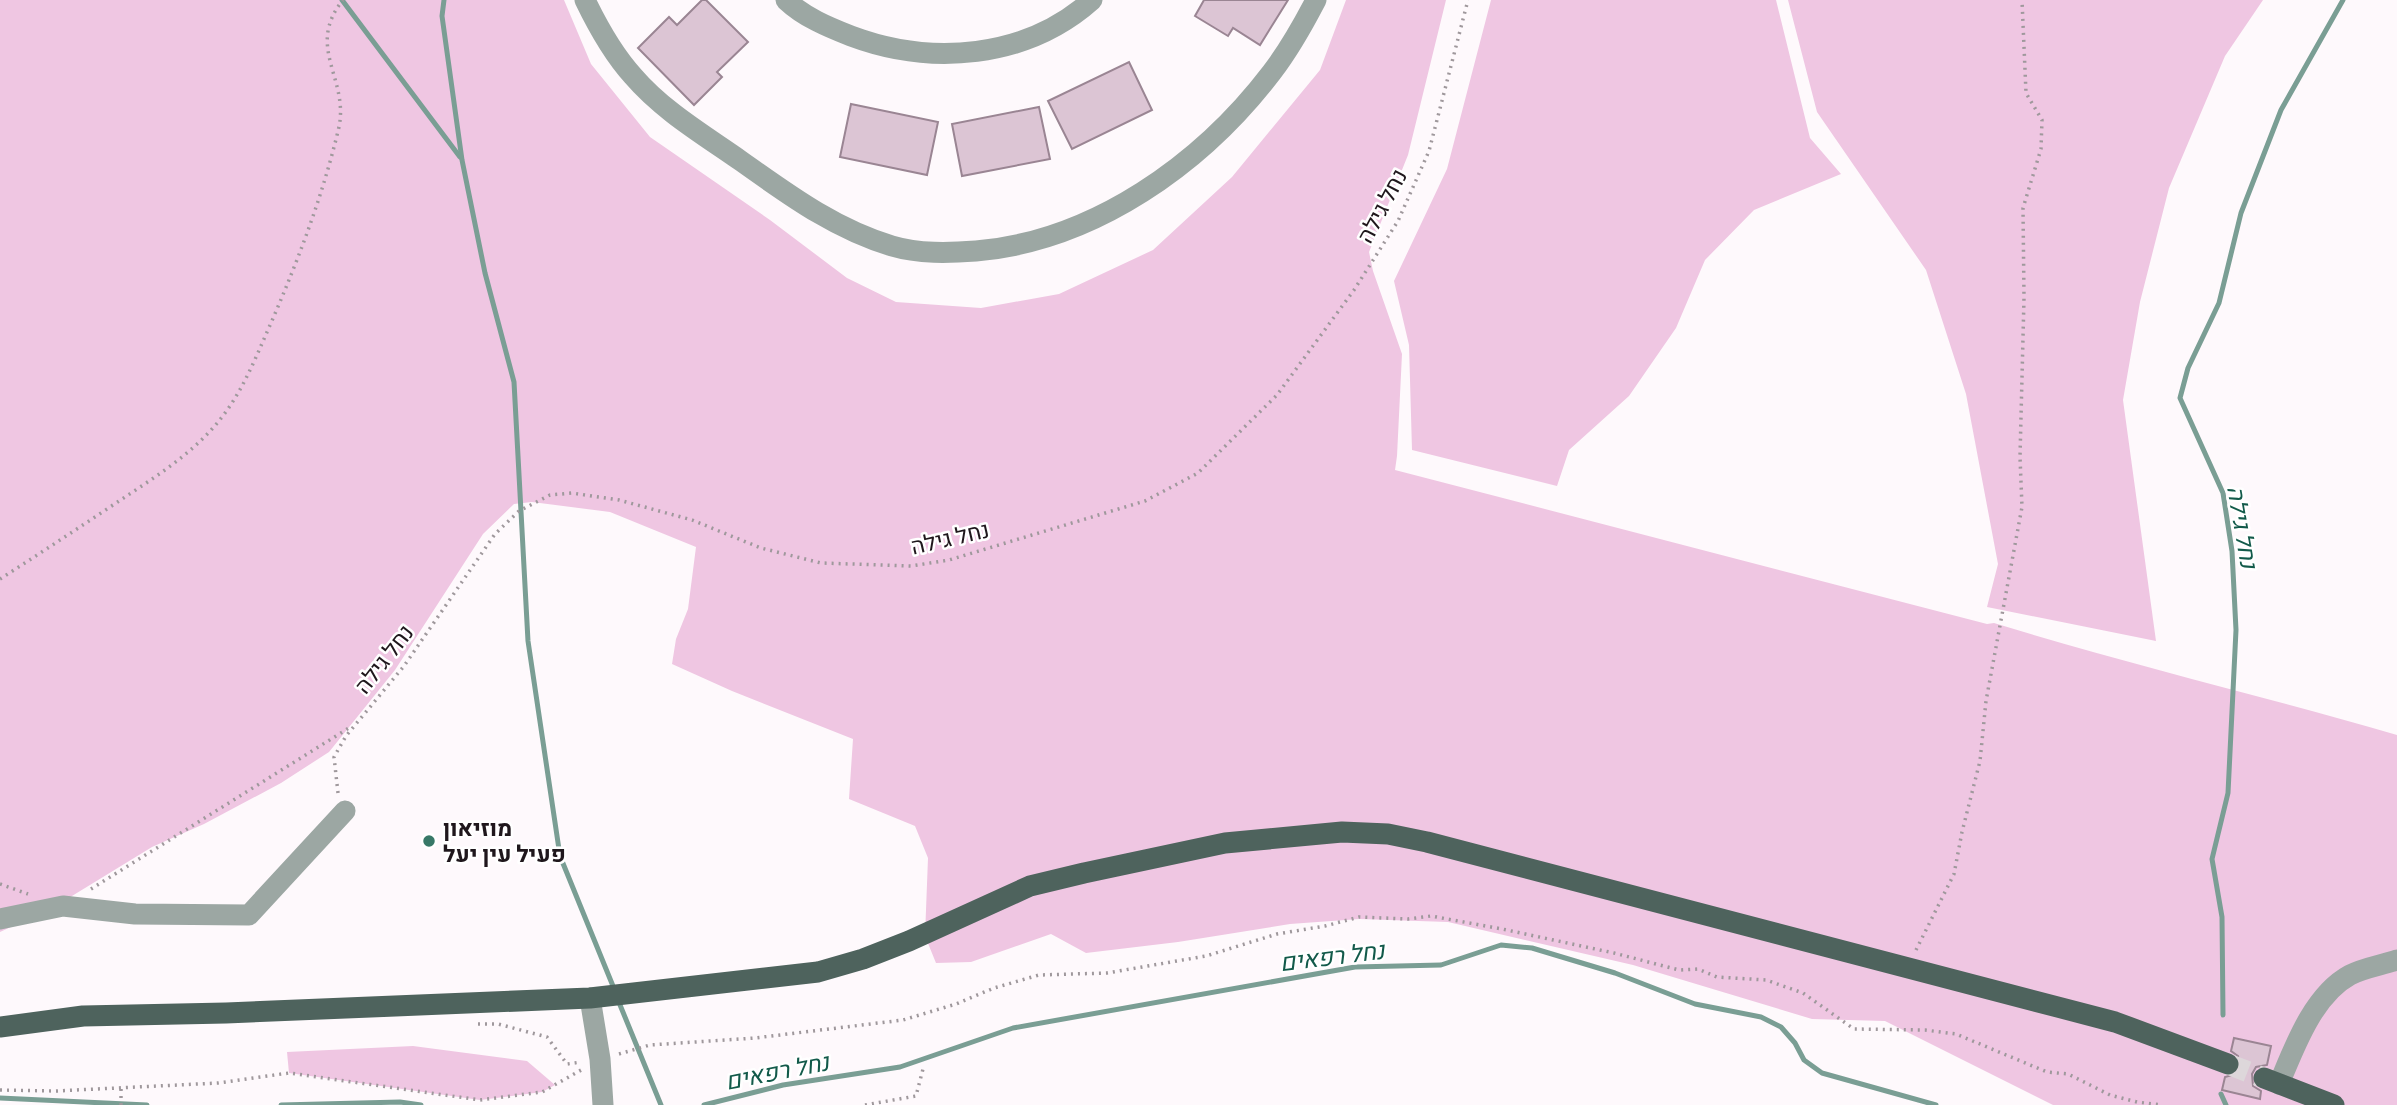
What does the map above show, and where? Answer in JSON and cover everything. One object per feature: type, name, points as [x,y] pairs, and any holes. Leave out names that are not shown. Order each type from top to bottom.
[{"type":"main road","points":[[0,1027],[83,1016],[226,1013],[597,997],[818,972],[909,941],[1030,886],[1225,843],[1342,832],[1388,834],[1427,842],[1908,967],[2115,1022],[2228,1064]]},
{"type":"main road","points":[[2272,1081],[2334,1105]]},
{"type":"street","points":[[585,0],[605,36],[633,76],[672,112],[827,220],[895,247],[928,252],[990,250],[1056,234],[1088,221],[1149,186],[1181,164],[1242,108],[1272,71],[1316,0]]},
{"type":"street","points":[[786,0],[824,24],[872,44],[901,51],[956,55],[986,51],[1034,37],[1059,25],[1092,0]]},
{"type":"street","points":[[0,919],[63,906],[135,914],[249,915],[345,811]]},
{"type":"street","points":[[2272,1081],[2328,991],[2350,975],[2397,960]]},
{"type":"street","points":[[597,997],[603,1105]]},
{"type":"path","points":[[0,579],[164,472],[212,430],[240,393],[300,256],[324,184],[340,123],[338,90],[327,51],[327,27],[343,0]]},
{"type":"path","name":"נחל גילה","points":[[345,811],[337,788],[334,757],[346,736],[404,666],[495,534],[519,511],[550,495],[572,493],[619,500],[692,520],[761,548],[821,563],[911,566],[949,560],[1145,501],[1198,473],[1277,395],[1354,290],[1398,221],[1429,151],[1468,0]]},
{"type":"path","points":[[1908,967],[1954,874],[1980,761],[1986,701],[2022,507],[2023,208],[2041,149],[2042,120],[2026,93],[2022,0]]},
{"type":"path","points":[[0,884],[63,906],[355,724]]},
{"type":"path","points":[[471,1024],[498,1024],[547,1037],[567,1064],[600,1059],[650,1045],[755,1038],[903,1020],[1039,975],[1107,973],[1206,956],[1277,934],[1359,917],[1408,919],[1431,916],[1589,948],[1679,970],[1698,969],[1717,977],[1766,980],[1803,993],[1854,1029],[1925,1030],[1956,1034],[2047,1072],[2068,1074],[2109,1095],[2161,1105]]},
{"type":"path","points":[[0,1090],[56,1091],[218,1083],[289,1073],[480,1100],[542,1092],[600,1059]]},
{"type":"path","points":[[864,1105],[916,1096],[923,1069]]},
{"type":"path","points":[[121,1088],[121,1105]]},
{"type":"shaded area","points":[[0,0],[564,0],[591,64],[650,137],[770,220],[847,278],[896,302],[981,308],[1059,294],[1153,250],[1232,177],[1320,70],[1346,0],[1446,0],[1408,155],[1369,252],[1402,354],[1395,470],[1987,624],[1994,623],[2397,735],[2397,1105],[2053,1105],[1885,1021],[1812,1019],[1633,965],[1448,922],[1359,919],[1290,924],[1086,953],[1051,934],[971,962],[936,963],[925,936],[928,858],[915,826],[849,799],[853,739],[672,664],[676,639],[688,609],[696,547],[610,512],[532,502],[514,504],[483,534],[395,670],[329,752],[281,783],[204,824],[152,847],[54,907],[0,932]]},
{"type":"shaded area","points":[[1491,0],[1776,0],[1810,138],[1841,174],[1754,210],[1705,260],[1676,328],[1629,396],[1569,450],[1557,486],[1412,450],[1409,345],[1394,281],[1447,169]]},
{"type":"shaded area","points":[[1788,0],[2263,0],[2225,56],[2169,188],[2140,302],[2123,400],[2156,641],[1987,607],[1998,564],[1966,394],[1926,270],[1817,112]]},
{"type":"shaded area","points":[[413,1046],[527,1061],[555,1085],[542,1092],[480,1100],[289,1073],[287,1052]]},
{"type":"building","points":[[702,0],[706,0],[748,42],[717,72],[722,77],[694,105],[638,48],[669,17],[677,25]]},
{"type":"building","points":[[1204,0],[1288,0],[1260,45],[1233,28],[1228,36],[1195,16]]},
{"type":"building","points":[[1129,62],[1152,110],[1072,149],[1048,101]]},
{"type":"building","points":[[851,104],[938,122],[927,175],[840,157]]},
{"type":"building","points":[[1039,107],[1050,159],[962,176],[952,124]]},
{"type":"building","points":[[2234,1038],[2271,1046],[2267,1065],[2256,1067],[2252,1074],[2253,1086],[2261,1091],[2260,1099],[2222,1090],[2225,1077],[2236,1074],[2240,1068],[2238,1056],[2231,1051]]},
{"type":"waterway","points":[[342,0],[460,157]]},
{"type":"waterway","points":[[444,0],[442,16],[462,160],[485,273],[514,382],[528,641],[560,856],[615,991]]},
{"type":"waterway","name":"נחל גילה","points":[[2223,1015],[2222,917],[2212,859],[2228,793],[2236,630],[2232,551],[2223,493],[2180,398],[2188,368],[2219,303],[2241,213],[2281,110],[2343,0]]},
{"type":"waterway","name":"נחל רפאים","points":[[704,1105],[783,1085],[900,1067],[1013,1028],[1355,967],[1441,965],[1501,945],[1532,948],[1615,973],[1695,1004],[1761,1017],[1781,1027],[1795,1043],[1804,1060],[1822,1073],[1936,1105]]},
{"type":"waterway","points":[[618,1000],[661,1105]]},
{"type":"waterway","name":"נחל גילה","points":[[2221,1094],[2226,1105]]},
{"type":"waterway","name":"נחל רפאים","points":[[0,1098],[147,1105]]},
{"type":"waterway","name":"נחל רפאים","points":[[281,1105],[400,1102],[421,1105]]},
{"type":"tunnel","points":[[2228,1064],[2264,1078]]},
{"type":"place","name":"מוזיאון פעיל עין יעל","points":[[429,841]]}]
